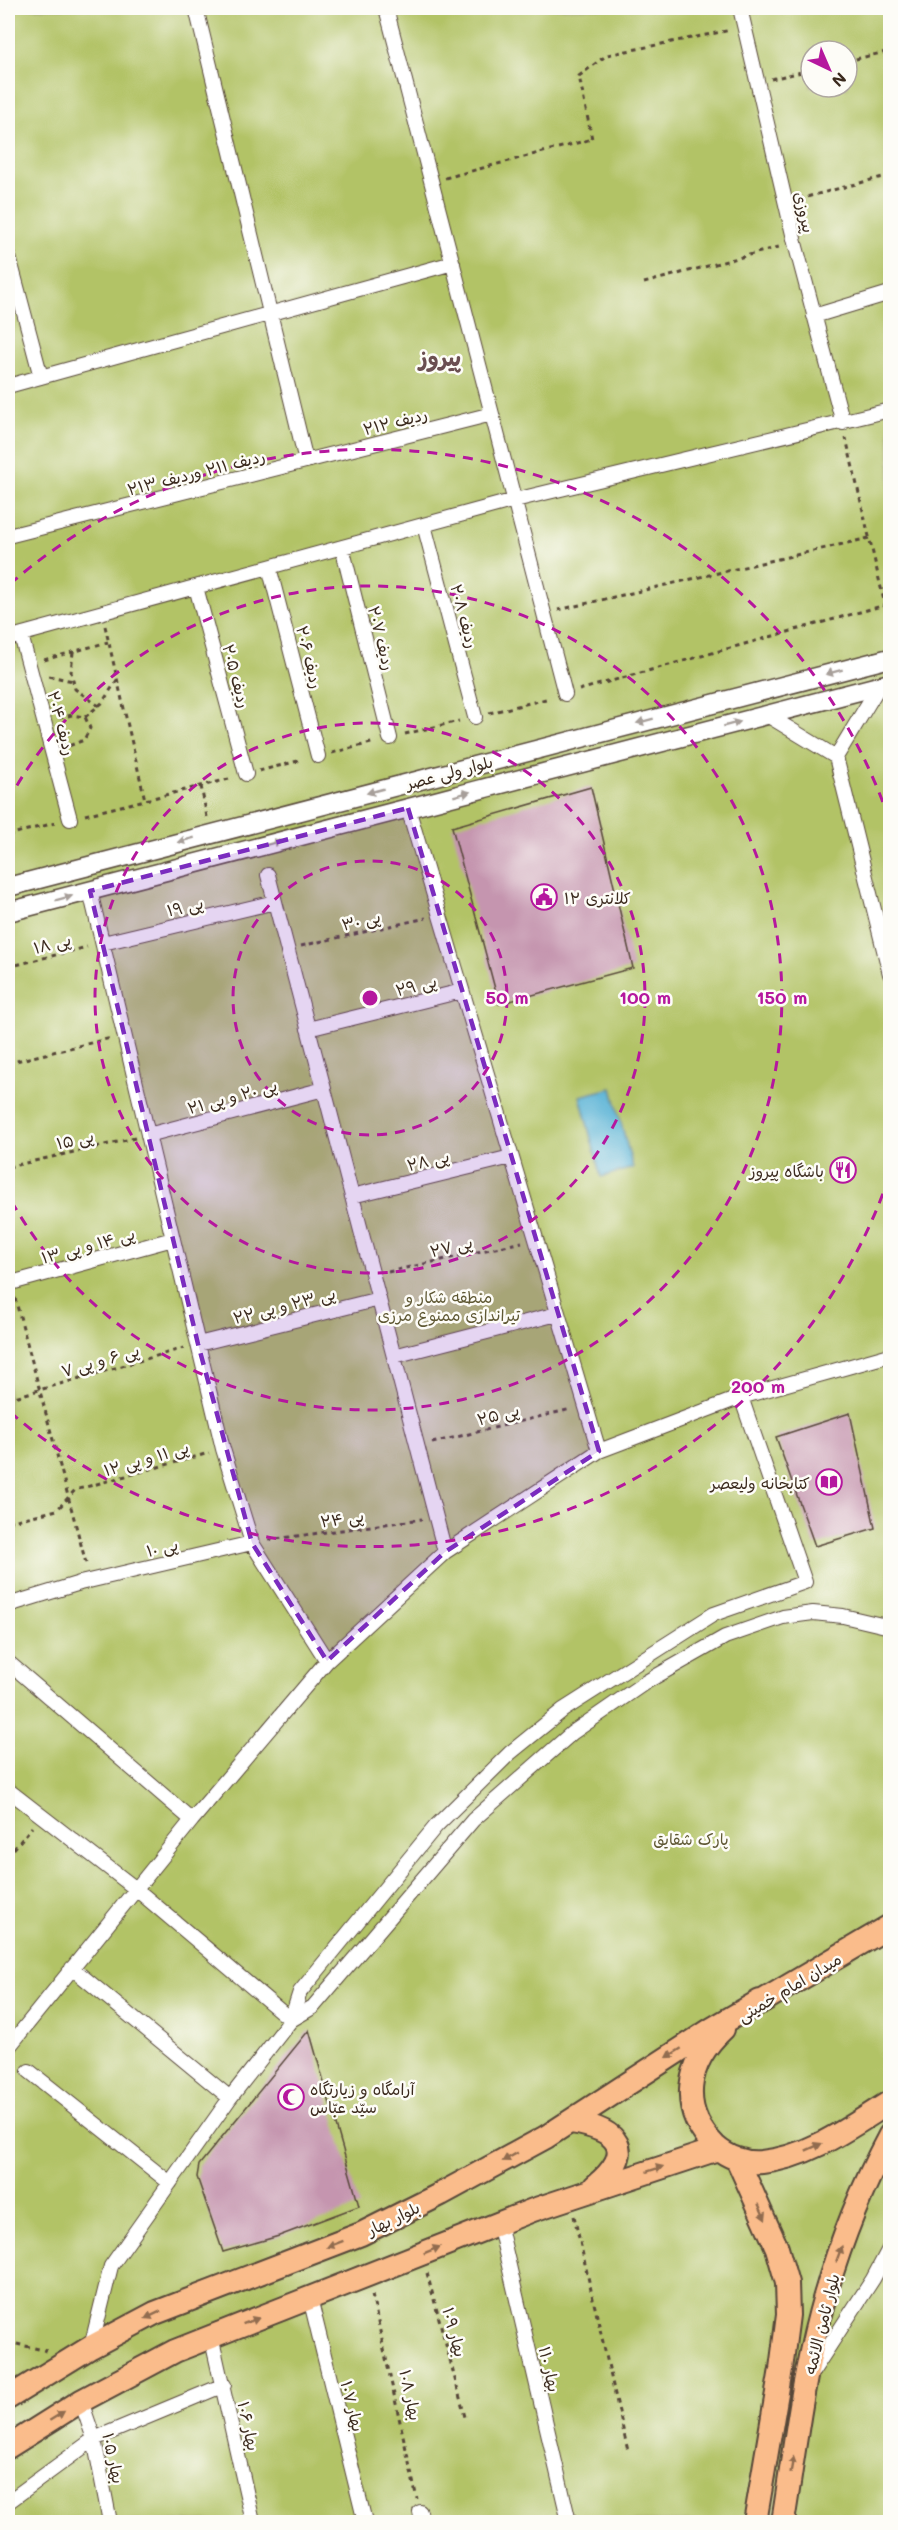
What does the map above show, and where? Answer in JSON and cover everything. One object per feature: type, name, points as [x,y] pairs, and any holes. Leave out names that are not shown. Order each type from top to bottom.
[{"type":"main road","name":"میدان امام خمینی","points":[[727,2154],[702,2132],[693,2112],[690,2090],[695,2068],[719,2033],[760,2001],[891,1926]]},
{"type":"main road","name":"بلوار بهار","points":[[8,2398],[83,2352],[155,2313],[361,2234],[462,2184],[570,2122],[686,2045],[760,2001]]},
{"type":"main road","points":[[8,2447],[81,2401],[175,2351],[499,2223],[592,2189],[727,2154],[759,2163],[808,2150],[891,2103]]},
{"type":"main road","points":[[570,2122],[606,2132],[617,2145],[619,2153],[616,2167],[592,2189]]},
{"type":"main road","name":"بلوار ثامن الائمه","points":[[783,2523],[819,2315],[874,2166],[891,2135]]},
{"type":"main road","name":"بلوار ثامن الائمه","points":[[727,2154],[777,2248],[787,2283],[788,2315],[781,2369],[755,2523]]},
{"type":"street","points":[[196,8],[306,461]]},
{"type":"street","points":[[386,8],[566,694]]},
{"type":"street","name":"پیروزی","points":[[741,8],[795,243],[843,423]]},
{"type":"street","points":[[8,253],[41,377]]},
{"type":"street","points":[[8,386],[453,263]]},
{"type":"street","points":[[814,316],[891,293]]},
{"type":"street","points":[[14,637],[515,500],[891,410]]},
{"type":"street","name":"ردیف ۲۱۲","points":[[306,461],[492,414]]},
{"type":"street","name":"ردیف ۲۱۱ وردیف ۲۱۳","points":[[8,536],[306,461]]},
{"type":"street","name":"ردیف ۲۰۸","points":[[424,525],[475,717]]},
{"type":"street","name":"ردیف ۲۰۷","points":[[342,547],[390,738]]},
{"type":"street","name":"ردیف ۲۰۶","points":[[269,567],[318,756]]},
{"type":"street","name":"ردیف ۲۰۵","points":[[196,587],[246,774]]},
{"type":"street","name":"ردیف ۲۰۴","points":[[14,637],[29,664],[70,819]]},
{"type":"street","name":"بلوار ولی عصر","points":[[8,887],[891,658]]},
{"type":"street","points":[[837,757],[885,685]]},
{"type":"street","name":"بلوار ولی عصر","points":[[8,912],[885,685]]},
{"type":"street","points":[[767,715],[837,757],[891,974]]},
{"type":"street","points":[[408,808],[599,1451]]},
{"type":"street","points":[[268,875],[445,1552]]},
{"type":"street","points":[[90,891],[223,1449],[252,1543],[327,1661]]},
{"type":"street","name":"پی ۱۹","points":[[103,943],[275,902]]},
{"type":"street","name":"پی ۲۹","points":[[308,1029],[462,991]]},
{"type":"street","name":"پی ۲۰ و پی ۲۱","points":[[148,1135],[324,1089]]},
{"type":"street","name":"پی ۲۸","points":[[352,1196],[511,1157]]},
{"type":"street","name":"پی ۱۴ و پی ۱۳","points":[[11,1283],[173,1239]]},
{"type":"street","name":"پی ۲۳ و پی ۲۲","points":[[198,1344],[378,1299]]},
{"type":"street","points":[[394,1356],[557,1314]]},
{"type":"street","points":[[8,2048],[192,1820],[327,1661],[445,1552],[599,1451],[741,1397],[891,1355]]},
{"type":"street","points":[[83,2352],[111,2266],[230,2098],[291,2020],[300,1992],[436,1826],[510,1753],[563,1710],[714,1614],[806,1582],[741,1397]]},
{"type":"street","name":"پی ۱۰","points":[[8,1605],[85,1582],[252,1543]]},
{"type":"street","points":[[291,2020],[313,2007],[473,1820],[572,1733],[646,1682],[725,1637],[783,1617],[813,1613],[843,1616],[891,1628]]},
{"type":"street","points":[[8,1662],[192,1820]]},
{"type":"street","points":[[8,1790],[136,1889],[291,2020]]},
{"type":"street","points":[[72,1968],[230,2098]]},
{"type":"street","points":[[29,2071],[170,2182]]},
{"type":"street","name":"بهار ۱۱۰","points":[[499,2223],[569,2523]]},
{"type":"street","points":[[807,2380],[873,2279],[891,2247]]},
{"type":"street","name":"بهار ۱۰۷","points":[[310,2298],[365,2523]]},
{"type":"street","name":"بهار ۱۰۶","points":[[211,2336],[224,2385],[253,2523]]},
{"type":"street","points":[[8,2502],[94,2439],[224,2385]]},
{"type":"street","name":"بهار ۱۰۵","points":[[81,2401],[94,2439],[110,2523]]},
{"type":"path","points":[[431,182],[592,139],[579,76],[607,55],[744,27]]},
{"type":"path","points":[[859,58],[891,51]]},
{"type":"path","points":[[758,82],[799,73]]},
{"type":"path","points":[[786,203],[891,175]]},
{"type":"path","points":[[644,283],[795,243]]},
{"type":"path","points":[[8,835],[566,694],[885,604],[843,423]]},
{"type":"path","points":[[544,613],[869,538]]},
{"type":"path","points":[[101,613],[145,800]]},
{"type":"path","points":[[29,664],[108,642]]},
{"type":"path","points":[[73,652],[75,689],[99,706]]},
{"type":"path","points":[[47,676],[73,681]]},
{"type":"path","points":[[58,718],[72,715],[85,717],[99,706],[117,680]]},
{"type":"path","points":[[66,747],[77,745],[88,736],[90,728],[85,717]]},
{"type":"path","points":[[201,786],[210,834]]},
{"type":"path","name":"پی ۳۰","points":[[287,949],[439,915]]},
{"type":"path","name":"پی ۱۸","points":[[8,967],[103,943]]},
{"type":"path","points":[[8,1063],[124,1035]]},
{"type":"path","name":"پی ۱۵","points":[[8,1167],[148,1135]]},
{"type":"path","name":"پی ۲۷","points":[[372,1276],[536,1239]]},
{"type":"path","points":[[11,1283],[68,1497],[85,1582]]},
{"type":"path","name":"پی ۶ و پی ۷","points":[[8,1400],[198,1344]]},
{"type":"path","name":"پی ۲۵","points":[[417,1447],[585,1406]]},
{"type":"path","name":"پی ۱۱ و پی ۱۲","points":[[68,1497],[75,1490],[223,1449]]},
{"type":"path","points":[[8,1522],[57,1510],[68,1497]]},
{"type":"path","name":"پی ۲۴","points":[[252,1543],[436,1517]]},
{"type":"path","points":[[8,1856],[40,1816]]},
{"type":"path","points":[[570,2197],[628,2451]]},
{"type":"path","name":"بهار ۱۰۹","points":[[422,2254],[465,2417]]},
{"type":"path","name":"بهار ۱۰۸","points":[[368,2275],[421,2517]]},
{"type":"path","points":[[8,2342],[83,2352]]},
{"type":"highlighted area","points":[[408,808],[599,1451],[445,1552],[327,1661],[252,1543],[198,1344],[90,891]]},
{"type":"green space","name":"منطقه شکار و تیراندازی ممنوع مرزی","points":[[8,8],[890,8],[890,2522],[8,2522]]},
{"type":"water","points":[[612,1088],[633,1168],[601,1177],[580,1096]]},
{"type":"building","name":"کلانتری ۱۲","points":[[591,787],[633,968],[499,1004],[452,827]]},
{"type":"building","name":"کتابخانه ولیعصر","points":[[850,1413],[875,1528],[815,1546],[776,1437]]},
{"type":"building","name":"آرامگاه و زیارتگاه سیّد عبّاس","points":[[309,2030],[359,2206],[279,2236],[223,2252],[197,2177],[199,2165]]},
{"type":"place","name":"کلانتری ۱۲","points":[[544,897]]},
{"type":"place","name":"باشگاه پیروز","points":[[843,1170]]},
{"type":"place","name":"کتابخانه ولیعصر","points":[[829,1482]]},
{"type":"place","name":"آرامگاه و زیارتگاه سیّد عبّاس","points":[[291,2097]]},
{"type":"district","name":"پیروز","points":[[440,357]]},
{"type":"park label","name":"پارک شقایق","points":[[691,1838]]}]
